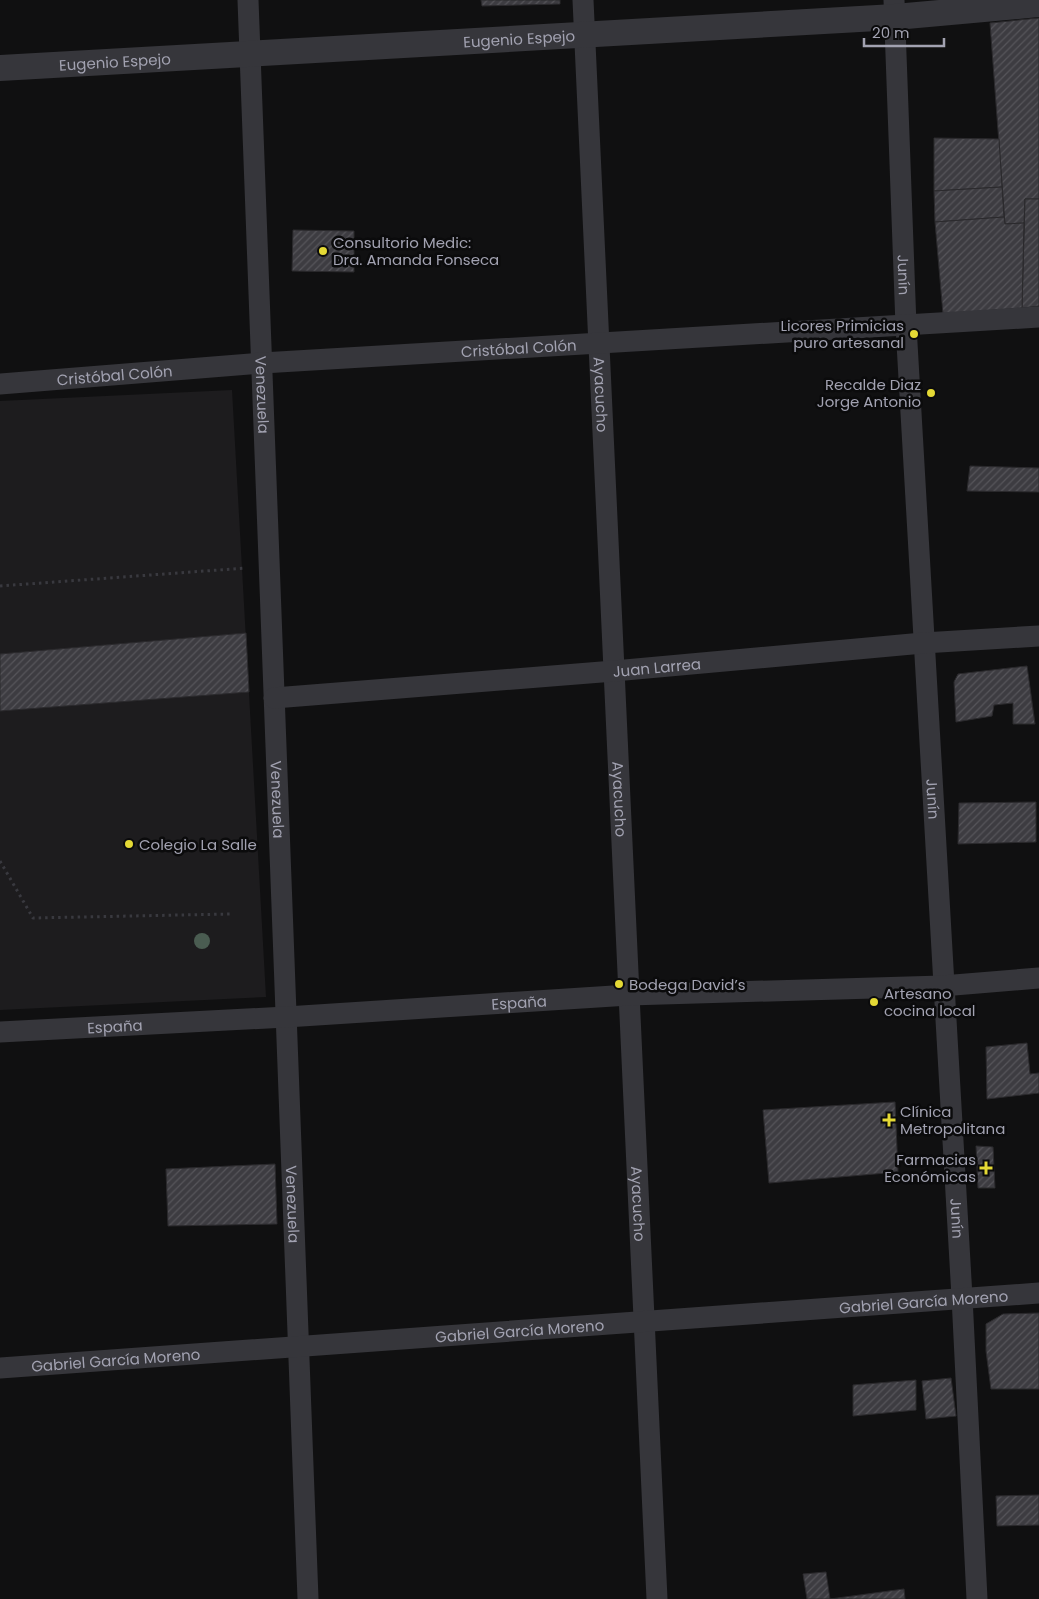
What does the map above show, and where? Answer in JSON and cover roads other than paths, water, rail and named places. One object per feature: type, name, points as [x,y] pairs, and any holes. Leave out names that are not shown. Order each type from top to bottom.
[{"type":"street","name":"Venezuela","points":[[248,0],[308,1599]]},
{"type":"street","name":"Ayacucho","points":[[583,0],[646,1321],[657,1599]]},
{"type":"street","name":"Eugenio Espejo","points":[[0,68],[584,35],[894,9],[1039,4]]},
{"type":"street","name":"Junín","points":[[894,9],[906,326],[942,986],[962,1297],[977,1599]]},
{"type":"street","name":"Cristóbal Colón","points":[[0,384],[262,363],[1039,317]]},
{"type":"street","name":"Juan Larrea","points":[[274,698],[614,671],[923,642],[1039,636]]},
{"type":"street","name":"España","points":[[0,1032],[286,1018],[629,995],[942,986],[1039,978]]},
{"type":"street","name":"Gabriel García Moreno","points":[[0,1368],[962,1297],[1039,1293]]},
{"type":"place","name":"Consultorio Medic: Dra. Amanda Fonseca","points":[[323,251]]},
{"type":"place","name":"Licores Primicias puro artesanal","points":[[914,334]]},
{"type":"place","name":"Recalde Diaz Jorge Antonio","points":[[931,393]]},
{"type":"place","name":"Colegio La Salle","points":[[129,844]]},
{"type":"place","name":"Bodega David’s","points":[[619,984]]},
{"type":"place","name":"Artesano cocina local","points":[[874,1002]]},
{"type":"place","name":"Clínica Metropolitana","points":[[889,1120]]},
{"type":"place","name":"Farmacias Económicas","points":[[986,1168]]}]
